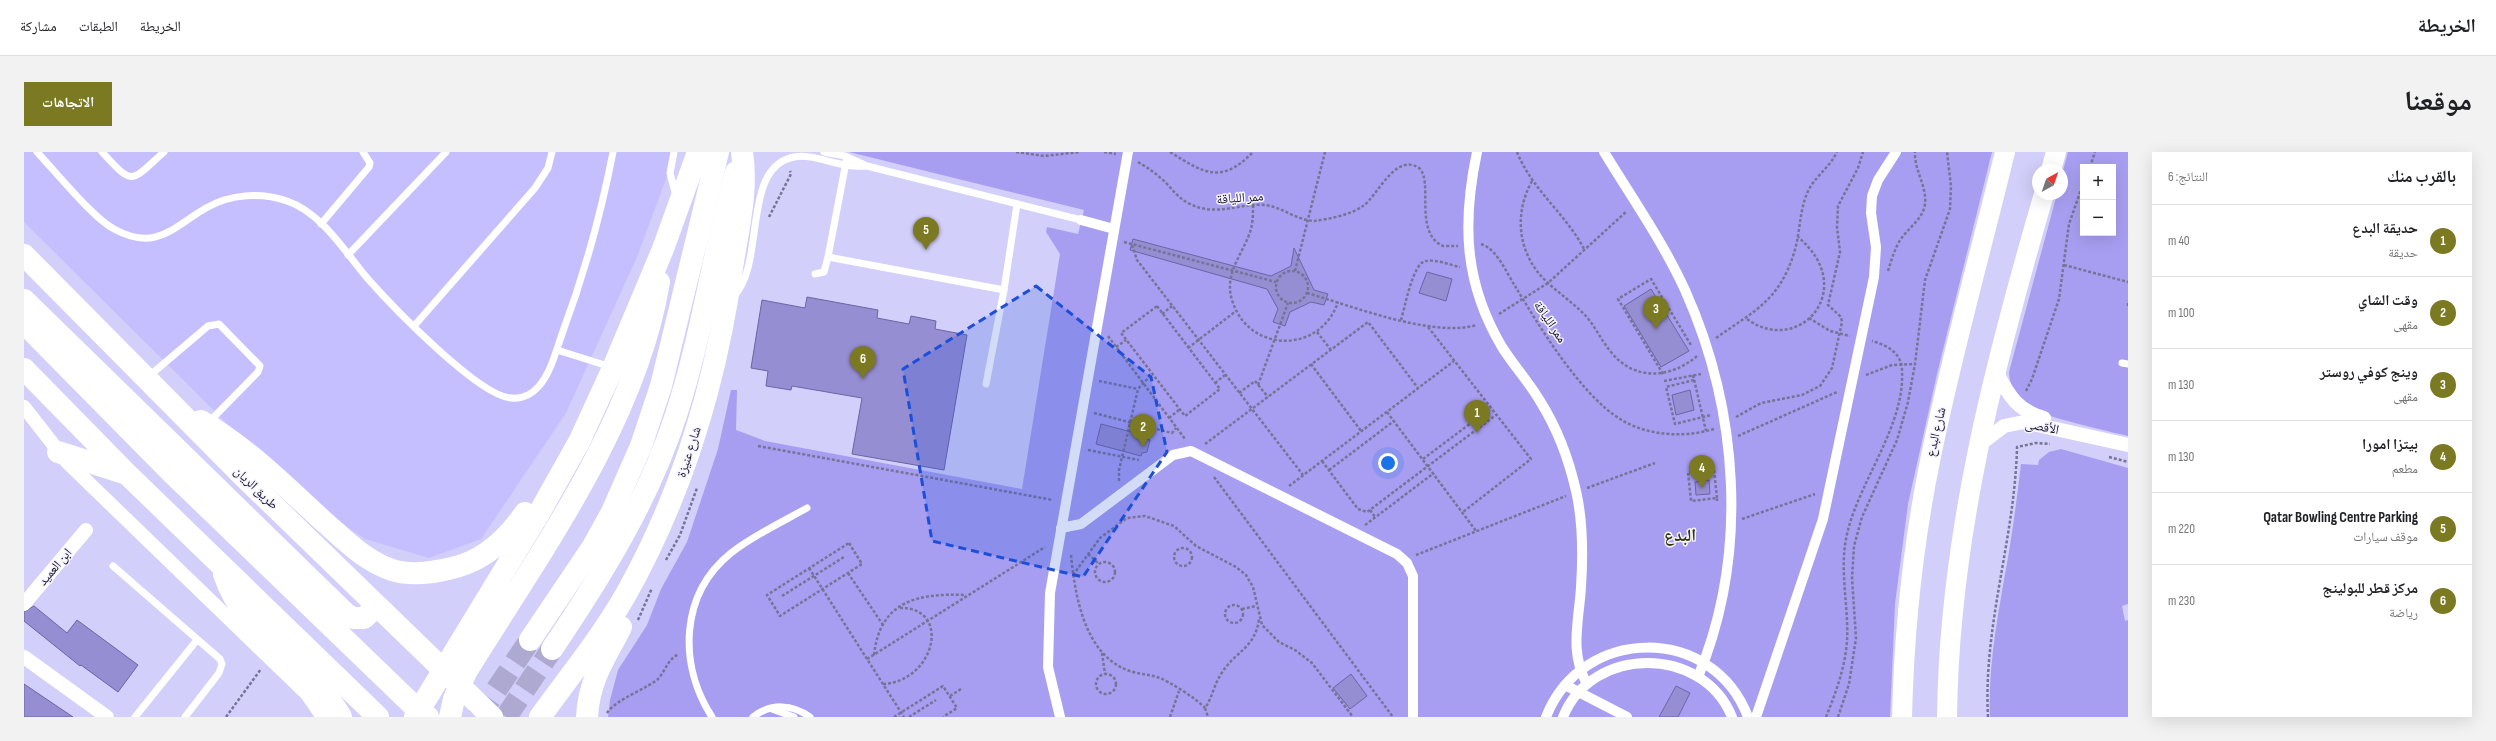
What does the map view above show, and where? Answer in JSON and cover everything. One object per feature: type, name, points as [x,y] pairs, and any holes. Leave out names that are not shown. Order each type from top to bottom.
[{"type":"main road","points":[[24,323],[155,457],[420,715],[443,670],[538,515],[578,442],[614,368],[663,249],[698,152]]},
{"type":"main road","points":[[530,640],[592,548],[612,512],[641,446],[661,386],[718,152]]},
{"type":"main road","name":"شارع عنيزة","points":[[540,717],[606,626],[644,560],[662,522],[692,444],[709,382],[727,302],[744,199],[745,174],[742,152]]},
{"type":"main road","name":"شارع عنيزة","points":[[552,649],[589,596],[621,543],[651,480],[664,448],[691,362],[742,152]]},
{"type":"main road","name":"شارع البدع","points":[[1902,717],[1908,612],[1921,506],[1939,416],[2005,152]]},
{"type":"main road","points":[[2053,164],[2056,152]]},
{"type":"main road","points":[[1947,717],[1949,652],[1962,528],[1978,446],[2042,200]]},
{"type":"main road","points":[[450,717],[460,685],[573,500],[607,435],[646,339],[657,295],[663,249]]},
{"type":"main road","name":"طريق الريان","points":[[24,255],[175,408],[492,717]]},
{"type":"main road","points":[[24,300],[345,613],[354,618],[364,618],[377,606]]},
{"type":"main road","points":[[24,369],[127,474],[378,717]]},
{"type":"main road","points":[[175,408],[206,424],[254,458],[367,558],[392,570],[407,573],[430,572],[459,566],[492,549],[518,523],[552,470],[578,442]]},
{"type":"main road","points":[[58,452],[127,474]]},
{"type":"main road","points":[[587,717],[590,690],[595,675],[626,617],[644,560]]},
{"type":"main road","points":[[221,565],[231,591],[246,615],[321,689],[341,717]]},
{"type":"street","points":[[1477,152],[1468,198],[1467,244],[1472,269],[1488,320],[1502,347],[1550,418],[1564,451],[1577,492],[1582,548],[1576,647],[1580,670],[1587,684]]},
{"type":"street","points":[[1604,152],[1667,254],[1685,290],[1714,371],[1723,412],[1731,471],[1730,523],[1723,589],[1698,677]]},
{"type":"street","points":[[1756,717],[1816,544],[1830,489],[1876,262],[1872,196],[1878,180],[1896,152]]},
{"type":"street","points":[[1060,717],[1051,686],[1047,647],[1050,593],[1063,532],[1066,502],[1128,155]]},
{"type":"street","points":[[1081,220],[1113,234]]},
{"type":"street","name":"الأقصى","points":[[1997,373],[2011,398],[2024,410],[2034,416],[2075,427],[2089,435]]},
{"type":"street","points":[[24,407],[58,452],[307,694],[323,717]]},
{"type":"street","name":"الأقصى","points":[[1978,446],[2004,426],[2017,422],[2031,422],[2074,434],[2089,435],[2128,445]]},
{"type":"street","points":[[1063,532],[1081,524],[1174,455],[1186,451],[1195,452],[1397,554],[1407,563],[1413,583],[1412,717]]},
{"type":"street","name":"ابن العميد","points":[[24,604],[86,530]]},
{"type":"street","points":[[1546,717],[1556,696],[1580,670],[1612,653],[1648,647],[1677,651],[1703,663],[1715,671],[1734,691],[1748,717]]},
{"type":"street","points":[[24,657],[107,717]]},
{"type":"street","points":[[1563,717],[1579,692],[1587,684],[1618,667],[1641,662],[1665,664],[1698,677],[1717,693],[1732,717]]},
{"type":"street","points":[[1565,685],[1627,717]]},
{"type":"lane","points":[[37,152],[104,222],[124,234],[147,238],[170,233],[207,207],[222,201],[255,196],[287,201],[302,208],[321,224],[414,326],[488,389],[510,399],[525,396],[538,387],[549,369],[583,272],[613,152]]},
{"type":"lane","points":[[102,152],[123,175],[131,177],[138,175],[164,152]]},
{"type":"lane","points":[[321,224],[369,167],[370,163],[363,152]]},
{"type":"lane","points":[[348,255],[446,152]]},
{"type":"lane","points":[[414,326],[535,188],[548,168],[552,152]]},
{"type":"lane","points":[[674,152],[671,163],[671,184],[680,203]]},
{"type":"lane","points":[[824,152],[847,157],[867,166],[1081,220]]},
{"type":"lane","points":[[727,302],[735,295],[746,278],[762,190],[774,168],[788,159],[800,156],[845,166],[867,166]]},
{"type":"lane","points":[[815,274],[824,272],[847,157]]},
{"type":"lane","points":[[986,384],[1004,290],[1017,204]]},
{"type":"lane","points":[[828,257],[1004,290]]},
{"type":"lane","points":[[146,379],[208,326],[219,324],[260,366],[258,372],[206,424]]},
{"type":"lane","points":[[556,350],[614,368]]},
{"type":"lane","points":[[712,717],[693,680],[688,649],[688,634],[695,603],[710,576],[720,564],[744,544],[807,508]]},
{"type":"lane","points":[[113,566],[220,659],[222,669],[185,717]]},
{"type":"lane","points":[[135,717],[197,640]]},
{"type":"lane","points":[[754,717],[765,709],[788,707],[810,717]]},
{"type":"lane","points":[[765,709],[782,712],[794,717]]},
{"type":"path","points":[[1016,152],[1044,156],[1080,152]]},
{"type":"path","name":"ممر اللياقة","points":[[1104,152],[1128,155],[1148,168],[1181,199],[1199,208],[1220,211],[1253,205],[1278,208],[1306,220],[1322,220],[1360,208],[1370,200],[1387,176],[1398,168],[1410,165],[1420,169],[1425,178],[1425,210],[1434,240],[1447,247],[1467,244],[1481,244],[1490,248],[1524,301],[1572,370],[1602,404],[1620,419],[1652,431],[1679,434],[1706,431],[1725,424],[1756,405],[1802,395],[1820,386],[1832,368],[1842,319],[1828,304],[1840,252],[1837,217],[1842,196],[1858,168],[1863,152]]},
{"type":"path","points":[[1170,152],[1196,168],[1211,173],[1236,168],[1253,152]]},
{"type":"path","points":[[1295,271],[1306,220],[1324,152]]},
{"type":"path","points":[[1517,152],[1532,181],[1569,223],[1584,249]]},
{"type":"path","points":[[1838,717],[1845,699],[1852,669],[1856,622],[1852,562],[1858,530],[1897,440],[1908,402],[1915,364],[1925,280],[1950,209],[1951,186],[1947,152]]},
{"type":"path","points":[[2091,164],[2095,152]]},
{"type":"path","points":[[2022,396],[2032,379],[2043,340],[2056,309],[2062,287],[2069,224],[2080,193]]},
{"type":"path","points":[[1307,293],[1428,327],[1460,329],[1488,320],[1524,301],[1548,283],[1635,203]]},
{"type":"path","points":[[1253,205],[1249,234],[1231,270],[1229,287],[1236,311],[1252,330],[1274,340],[1296,340],[1317,332],[1328,322],[1338,302]]},
{"type":"path","points":[[1113,234],[1132,244],[1276,282]]},
{"type":"path","points":[[1747,319],[1764,328],[1773,330],[1792,328],[1809,318],[1815,311],[1824,294],[1824,275],[1818,258],[1798,237]]},
{"type":"path","points":[[1132,244],[1137,260],[1303,475]]},
{"type":"path","points":[[1401,320],[1415,271],[1419,263],[1427,260],[1472,269]]},
{"type":"path","points":[[2064,265],[2128,282]]},
{"type":"path","points":[[1295,271],[1300,273],[1307,282],[1307,293],[1299,302],[1288,303],[1276,293],[1276,282],[1283,273],[1295,271]]},
{"type":"path","points":[[1663,374],[1618,299],[1651,279],[1698,355]]},
{"type":"path","points":[[1258,385],[1288,303]]},
{"type":"path","points":[[2128,303],[2128,308]]},
{"type":"path","points":[[1157,306],[1162,314],[1220,389],[1185,416],[1121,333],[1157,306]]},
{"type":"path","points":[[1162,314],[1172,306]]},
{"type":"path","points":[[1188,348],[1236,311]]},
{"type":"path","points":[[1809,318],[1840,333],[1861,338],[1890,348],[1902,364],[1902,382],[1892,422],[1877,460],[1859,496],[1847,532],[1843,570],[1847,625],[1846,648],[1841,675],[1826,717]]},
{"type":"path","points":[[1098,322],[1393,717]]},
{"type":"path","points":[[1195,452],[1368,322],[1418,388]]},
{"type":"path","points":[[1428,327],[1531,459],[1463,512]]},
{"type":"path","points":[[1317,332],[1331,350]]},
{"type":"path","points":[[1116,347],[1126,340]]},
{"type":"path","points":[[1278,494],[1454,361]]},
{"type":"path","points":[[1311,364],[1361,431]]},
{"type":"path","points":[[1727,440],[1818,402],[1874,371],[1902,364],[1915,364]]},
{"type":"path","points":[[1664,382],[1714,371]]},
{"type":"path","points":[[1126,490],[1119,479],[1122,457],[1138,389],[1152,374]]},
{"type":"path","points":[[1215,383],[1225,374]]},
{"type":"path","points":[[1693,376],[1706,431]]},
{"type":"path","points":[[1088,378],[1138,389]]},
{"type":"path","points":[[1694,380],[1666,387],[1675,424],[1723,412]]},
{"type":"path","points":[[1240,393],[1255,381],[1268,397]]},
{"type":"path","points":[[1423,459],[1491,408]]},
{"type":"path","points":[[1169,418],[1180,409]]},
{"type":"path","points":[[1082,410],[1172,433],[1176,428]]},
{"type":"path","points":[[1387,412],[1476,531]]},
{"type":"path","points":[[1322,461],[1358,509],[1364,512],[1370,510],[1496,415]]},
{"type":"path","points":[[1329,470],[1394,421]]},
{"type":"path","points":[[1988,717],[1987,658],[2014,490],[2017,446],[2036,443],[2057,446]]},
{"type":"path","points":[[758,446],[1066,502]]},
{"type":"path","points":[[1076,447],[1139,460]]},
{"type":"path","points":[[2106,457],[2128,462]]},
{"type":"path","points":[[1407,563],[1420,552],[1655,463]]},
{"type":"path","points":[[1714,470],[1717,498],[1691,501],[1688,472],[1714,470]]},
{"type":"path","points":[[1355,533],[1434,473]]},
{"type":"path","points":[[1730,523],[1830,489]]},
{"type":"path","points":[[1370,510],[1375,517]]},
{"type":"path","points":[[1073,575],[1100,538],[1127,518],[1139,516],[1152,517],[1174,526],[1196,546],[1241,570],[1253,587],[1259,618],[1273,637],[1295,650],[1312,663],[1353,717]]},
{"type":"path","points":[[867,659],[1063,532],[1081,610],[1102,652],[1105,674]]},
{"type":"path","points":[[849,543],[862,564],[780,616],[767,595],[809,568],[849,543]]},
{"type":"path","points":[[1191,552],[1185,547],[1177,549],[1174,560],[1180,566],[1188,565],[1192,559],[1191,552],[1196,546]]},
{"type":"path","points":[[1088,554],[1099,564]]},
{"type":"path","points":[[782,596],[844,557]]},
{"type":"path","points":[[1106,562],[1113,566],[1115,573],[1111,580],[1104,582],[1097,578],[1095,571],[1099,564],[1106,562]]},
{"type":"path","points":[[809,568],[904,717]]},
{"type":"path","points":[[848,573],[883,625]]},
{"type":"path","points":[[874,655],[877,639],[883,625],[899,608],[924,595],[966,595]]},
{"type":"path","points":[[1236,604],[1242,609],[1242,620],[1235,623],[1228,620],[1225,613],[1229,606],[1236,604]]},
{"type":"path","points":[[1242,609],[1256,606]]},
{"type":"path","points":[[883,684],[907,678],[922,665],[930,646],[930,630],[927,620],[918,611],[899,608]]},
{"type":"path","points":[[1205,708],[1226,667],[1254,638],[1259,618]]},
{"type":"path","points":[[605,717],[608,711],[658,679],[672,658],[688,649]]},
{"type":"path","points":[[1102,652],[1118,666],[1159,678],[1179,691],[1194,697],[1205,708],[1208,717]]},
{"type":"path","points":[[226,717],[262,669]]},
{"type":"path","points":[[1105,674],[1113,676],[1117,683],[1114,691],[1106,694],[1097,687],[1098,679],[1105,674]]},
{"type":"path","points":[[894,717],[943,686],[957,708],[943,717]]},
{"type":"path","points":[[950,696],[961,689]]},
{"type":"path","points":[[1170,717],[1179,691]]},
{"type":"path","points":[[909,717],[936,700]]},
{"type":"highlighted area","points":[[1036,286],[1151,377],[1167,452],[1083,577],[932,541],[903,369]]},
{"type":"shaded area","points":[[24,152],[676,152],[637,257],[566,413],[481,539],[429,558],[365,539],[296,492],[24,222]]},
{"type":"shaded area","points":[[849,152],[1992,152],[1937,374],[1908,504],[1895,604],[1890,717],[608,717],[610,700],[618,670],[647,625],[661,589],[687,542],[718,449],[731,390],[737,390],[736,430],[765,441],[1022,489],[1060,254],[1046,232],[1047,227],[1078,234],[1084,210]]},
{"type":"shaded area","points":[[2068,152],[2128,152],[2128,436],[2072,422],[2028,408],[2018,400],[2011,384],[2009,372],[2055,200],[2068,200],[2068,164],[2065,164]]},
{"type":"shaded area","points":[[2061,449],[2128,468],[2128,604],[2122,606],[2125,621],[2128,620],[2128,717],[1990,717],[1994,640],[2011,538],[2021,464],[2038,465],[2039,460],[2049,452]]},
{"type":"building","points":[[1133,239],[1271,276],[1291,266],[1294,248],[1314,290],[1328,294],[1324,305],[1311,302],[1290,312],[1285,326],[1273,322],[1278,309],[1267,289],[1130,250]]},
{"type":"building","points":[[1427,272],[1452,279],[1446,301],[1419,293]]},
{"type":"building","points":[[1651,289],[1689,351],[1661,367],[1624,306]]},
{"type":"building","points":[[807,297],[878,310],[877,318],[909,324],[911,316],[936,321],[935,329],[967,335],[944,470],[852,454],[862,398],[792,386],[791,390],[766,386],[768,371],[751,368],[762,300],[805,308]]},
{"type":"building","points":[[1690,390],[1694,410],[1676,415],[1672,395]]},
{"type":"building","points":[[1101,424],[1147,436],[1146,439],[1150,440],[1147,452],[1142,453],[1141,456],[1096,444]]},
{"type":"building","points":[[1709,480],[1710,494],[1696,495],[1695,482]]},
{"type":"building","points":[[34,606],[67,633],[77,620],[138,665],[118,692],[81,665],[80,666],[24,621],[24,612]]},
{"type":"building","points":[[1351,674],[1367,696],[1350,709],[1333,688]]},
{"type":"building","points":[[24,684],[73,717],[24,717]]},
{"type":"building","points":[[1676,686],[1690,693],[1678,717],[1659,717]]},
{"type":"tunnel","points":[[478,717],[530,640]]},
{"type":"tunnel","points":[[506,717],[552,649]]},
{"type":"place","name":"Qatar Bowling Centre Parking","points":[[926,250]]},
{"type":"place","name":"وينج كوفي روستر","points":[[1656,329]]},
{"type":"place","name":"مركز قطر للبولينج","points":[[863,379]]},
{"type":"place","name":"حديقة البدع","points":[[1477,433]]},
{"type":"place","name":"وقت الشاي","points":[[1143,447]]},
{"type":"place","name":"بيتزا امورا","points":[[1702,488]]},
{"type":"district","name":"البدع","points":[[1680,536]]}]
